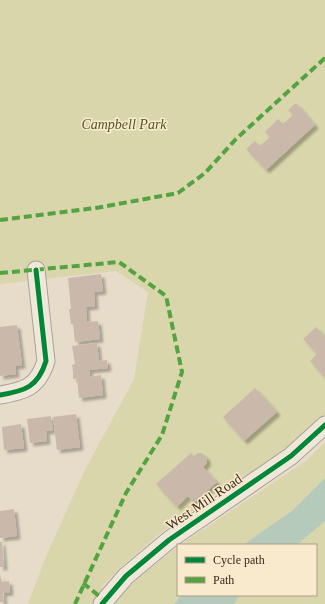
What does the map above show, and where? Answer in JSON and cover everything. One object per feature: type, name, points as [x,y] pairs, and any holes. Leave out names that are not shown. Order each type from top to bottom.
[{"type":"street","points":[[0,395],[27,389],[36,382],[46,360],[36,270]]},
{"type":"street","name":"West Mill Road","points":[[102,604],[126,576],[169,540],[291,456],[325,425]]},
{"type":"green space","name":"Campbell Park","points":[[0,0],[325,0],[325,415],[293,445],[269,464],[239,478],[159,534],[123,565],[101,587],[106,591],[100,604],[28,604],[47,554],[85,470],[134,379],[148,292],[116,271],[0,284]]},
{"type":"green space","points":[[325,442],[325,478],[293,510],[244,544],[182,544],[306,461]]},
{"type":"green space","points":[[325,521],[325,604],[234,604],[239,596],[317,596],[317,544],[298,544]]},
{"type":"green space","points":[[177,547],[177,596],[181,596],[174,604],[112,604],[141,576]]},
{"type":"shaded area","points":[[325,478],[325,521],[298,544],[244,544],[293,510]]},
{"type":"shaded area","points":[[181,596],[239,596],[234,604],[174,604]]},
{"type":"building","points":[[296,103],[315,125],[266,170],[246,149],[255,141],[260,146],[270,137],[265,132],[278,119],[283,124],[293,115],[288,110]]},
{"type":"building","points":[[101,274],[103,291],[94,292],[95,306],[86,307],[87,322],[98,321],[100,339],[75,342],[73,324],[71,324],[69,309],[71,309],[68,278]]},
{"type":"building","points":[[17,325],[22,365],[15,366],[16,374],[0,376],[0,327]]},
{"type":"building","points":[[316,327],[325,337],[325,378],[310,361],[317,354],[303,339]]},
{"type":"building","points":[[97,343],[99,361],[107,360],[108,368],[89,370],[90,377],[101,375],[103,395],[79,398],[77,378],[73,379],[72,365],[75,364],[72,346]]},
{"type":"building","points":[[255,388],[277,412],[244,441],[223,417]]},
{"type":"building","points":[[76,414],[80,447],[57,450],[53,417]]},
{"type":"building","points":[[51,416],[53,430],[46,431],[47,441],[30,443],[27,419]]},
{"type":"building","points":[[21,424],[24,448],[4,450],[2,427]]},
{"type":"building","points":[[191,453],[194,456],[198,453],[202,453],[207,458],[207,463],[203,467],[217,482],[194,503],[188,496],[177,507],[156,484]]},
{"type":"building","points":[[14,509],[17,536],[0,538],[0,511]]},
{"type":"building","points":[[0,542],[2,542],[4,567],[0,567]]},
{"type":"building","points":[[0,574],[2,582],[9,581],[10,592],[3,593],[4,602],[0,602]]},
{"type":"marked path","points":[[0,220],[96,208],[178,193],[205,173],[236,139],[325,58]]},
{"type":"marked path","points":[[0,273],[119,262],[166,296],[182,372],[162,435],[126,493],[75,604]]},
{"type":"marked path","points":[[83,583],[104,600]]},
{"type":"cycle path","points":[[0,395],[17,392],[35,382],[43,370],[46,361],[36,270]]},
{"type":"cycle path","points":[[102,604],[126,576],[169,540],[291,456],[325,425]]}]
